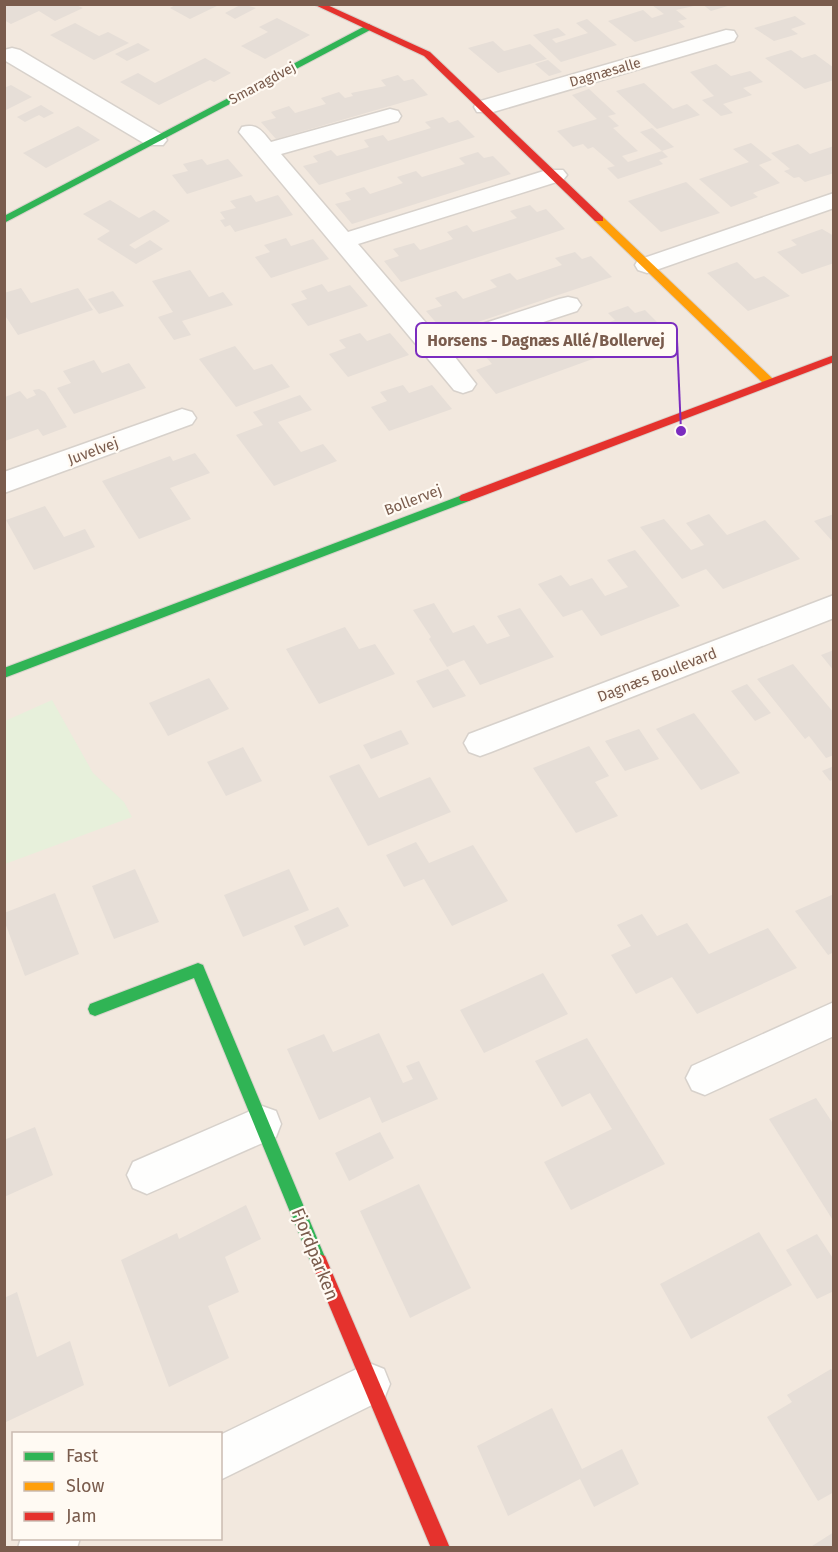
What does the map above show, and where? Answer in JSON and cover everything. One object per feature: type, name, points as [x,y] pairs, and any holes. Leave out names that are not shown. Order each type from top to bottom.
[{"type":"street","points":[[317,4],[427,54],[485,107],[769,382]]},
{"type":"street","name":"Smaragdvej","points":[[4,220],[369,27]]},
{"type":"street","name":"Dagnæsalle","points":[[485,107],[726,36]]},
{"type":"street","points":[[12,55],[155,140]]},
{"type":"street","points":[[266,151],[390,116]]},
{"type":"street","points":[[250,132],[463,384]]},
{"type":"street","points":[[343,242],[555,175]]},
{"type":"street","points":[[647,265],[834,200]]},
{"type":"street","points":[[434,349],[568,305]]},
{"type":"street","name":"Bollervej","points":[[4,673],[834,358]]},
{"type":"street","name":"Juvelvej","points":[[4,483],[182,418]]},
{"type":"street","name":"Dagnæs Boulevard","points":[[480,743],[834,606]]},
{"type":"street","name":"Fjordparken","points":[[95,1009],[198,970],[369,1384],[441,1548]]},
{"type":"street","points":[[705,1078],[834,1018]]},
{"type":"street","points":[[147,1176],[262,1124]]},
{"type":"street","points":[[222,1457],[369,1384]]},
{"type":"street","points":[[40,1548],[56,1540]]},
{"type":"shaded area","points":[[5,5],[833,5],[833,1547],[5,1548]]},
{"type":"green space","points":[[52,700],[93,773],[124,802],[132,817],[5,864],[5,721]]},
{"type":"building","points":[[177,4],[221,4],[190,19],[170,8]]},
{"type":"building","points":[[242,4],[256,8],[235,19],[225,13]]},
{"type":"building","points":[[702,4],[731,4],[731,5],[711,11]]},
{"type":"building","points":[[10,5],[76,5],[83,8],[55,21],[39,11],[11,24],[4,20],[4,7]]},
{"type":"building","points":[[652,5],[698,5],[676,10],[687,19],[678,21],[685,27],[635,42],[608,21],[643,10],[652,18],[664,14]]},
{"type":"building","points":[[795,16],[806,24],[791,29],[798,34],[774,41],[754,28]]},
{"type":"building","points":[[277,18],[310,35],[265,59],[241,46],[268,32],[259,27]]},
{"type":"building","points":[[587,19],[617,45],[561,62],[533,35],[558,28],[566,35],[552,39],[556,43],[588,33],[576,23]]},
{"type":"building","points":[[75,23],[99,36],[108,32],[129,43],[94,60],[50,35]]},
{"type":"building","points":[[493,41],[504,51],[530,44],[547,59],[498,73],[468,48]]},
{"type":"building","points":[[138,43],[150,50],[127,61],[115,54]]},
{"type":"building","points":[[791,50],[802,58],[815,54],[834,68],[834,80],[805,89],[765,58]]},
{"type":"building","points":[[205,58],[231,73],[214,82],[210,80],[159,105],[120,82],[138,73],[155,83]]},
{"type":"building","points":[[548,60],[562,72],[549,76],[535,64]]},
{"type":"building","points":[[716,64],[731,76],[750,71],[763,82],[743,88],[752,95],[723,104],[733,113],[721,116],[702,100],[714,96],[690,72]]},
{"type":"building","points":[[398,75],[404,81],[413,79],[428,95],[276,139],[261,122],[276,118],[271,112],[289,106],[295,113],[326,104],[321,98],[339,92],[345,98],[353,96],[351,93],[386,86],[381,80]]},
{"type":"building","points":[[644,83],[673,109],[687,104],[700,115],[657,129],[616,91]]},
{"type":"building","points":[[11,85],[32,97],[4,111],[4,88]]},
{"type":"building","points":[[589,89],[616,114],[608,116],[619,126],[613,128],[638,151],[622,156],[628,162],[662,151],[668,157],[659,160],[663,164],[618,179],[607,168],[615,166],[593,147],[588,149],[583,144],[573,147],[557,131],[597,119],[572,95]]},
{"type":"building","points":[[41,105],[54,113],[44,118],[39,115],[25,122],[17,117]]},
{"type":"building","points":[[443,117],[449,123],[458,120],[475,137],[319,185],[303,166],[318,162],[313,156],[331,150],[337,156],[369,147],[364,140],[383,135],[388,141],[431,128],[425,122]]},
{"type":"building","points":[[78,126],[100,140],[46,168],[23,153]]},
{"type":"building","points":[[652,128],[674,147],[662,151],[640,132]]},
{"type":"building","points":[[751,143],[772,160],[759,165],[780,183],[753,193],[758,197],[731,207],[699,179],[749,162],[733,149]]},
{"type":"building","points":[[798,144],[810,154],[834,146],[834,170],[831,171],[834,173],[805,182],[784,171],[790,169],[771,153]]},
{"type":"building","points":[[478,152],[484,158],[493,156],[511,174],[352,224],[335,204],[351,200],[345,193],[364,187],[370,194],[403,183],[397,177],[416,171],[422,177],[465,164],[459,158]]},
{"type":"building","points":[[202,159],[207,165],[228,159],[243,176],[187,194],[172,175],[188,171],[183,164]]},
{"type":"building","points":[[686,182],[720,213],[661,232],[628,201]]},
{"type":"building","points":[[251,195],[256,202],[278,195],[293,215],[235,232],[230,225],[225,227],[220,220],[225,219],[220,212],[236,208],[230,201]]},
{"type":"building","points":[[110,200],[139,218],[154,210],[170,221],[129,245],[135,249],[150,240],[163,249],[136,264],[97,239],[110,231],[83,214]]},
{"type":"building","points":[[530,205],[537,212],[546,209],[565,229],[401,282],[384,261],[399,256],[393,249],[414,243],[420,250],[453,239],[447,232],[467,225],[473,232],[517,218],[510,211]]},
{"type":"building","points":[[822,229],[834,236],[834,263],[802,274],[777,252],[797,245],[791,240]]},
{"type":"building","points":[[286,238],[291,246],[313,239],[329,259],[271,278],[255,257],[270,252],[264,245]]},
{"type":"building","points":[[575,252],[582,259],[591,256],[612,277],[445,333],[426,311],[442,306],[435,298],[456,291],[463,299],[497,287],[490,280],[510,273],[517,280],[562,265],[555,258]]},
{"type":"building","points":[[737,262],[755,279],[764,276],[790,296],[748,311],[707,273]]},
{"type":"building","points":[[190,270],[209,297],[223,292],[233,305],[182,321],[191,335],[174,340],[158,317],[173,312],[152,281]]},
{"type":"building","points":[[322,284],[328,292],[350,285],[368,306],[308,326],[291,304],[307,299],[301,291]]},
{"type":"building","points":[[21,288],[31,303],[78,288],[93,310],[18,335],[4,314],[4,293]]},
{"type":"building","points":[[113,291],[124,306],[99,314],[88,299]]},
{"type":"building","points":[[628,306],[635,313],[645,310],[667,332],[496,394],[476,370],[492,364],[485,356],[506,348],[513,356],[548,344],[541,336],[562,329],[569,337],[615,320],[608,313]]},
{"type":"building","points":[[360,333],[367,341],[390,333],[409,355],[348,377],[329,354],[346,348],[339,340]]},
{"type":"building","points":[[235,346],[254,370],[272,364],[290,387],[236,407],[199,359]]},
{"type":"building","points":[[94,360],[102,373],[129,363],[146,388],[74,414],[57,388],[71,383],[63,371]]},
{"type":"building","points":[[403,385],[409,393],[432,385],[452,409],[389,431],[371,407],[387,401],[380,392]]},
{"type":"building","points":[[39,389],[45,392],[67,427],[43,436],[38,429],[5,441],[5,397],[20,391],[27,399],[36,395],[33,390]]},
{"type":"building","points":[[300,395],[312,410],[278,422],[301,452],[323,444],[337,461],[274,486],[236,435],[263,425],[253,412]]},
{"type":"building","points":[[195,453],[210,473],[170,488],[191,519],[139,539],[102,481],[170,456],[173,461]]},
{"type":"building","points":[[45,506],[64,537],[85,529],[95,547],[34,570],[6,520]]},
{"type":"building","points":[[709,514],[727,535],[765,520],[800,559],[723,589],[706,569],[682,579],[640,527],[664,519],[691,550],[704,545],[686,523]]},
{"type":"building","points":[[834,514],[834,543],[814,521]]},
{"type":"building","points":[[635,550],[680,606],[601,636],[582,610],[563,617],[538,584],[561,575],[570,586],[592,578],[605,596],[628,587],[607,560]]},
{"type":"building","points":[[434,603],[453,633],[474,625],[487,644],[510,636],[497,616],[520,608],[554,657],[480,685],[464,660],[447,667],[413,610]]},
{"type":"building","points":[[345,627],[359,649],[375,644],[395,674],[319,704],[286,649]]},
{"type":"building","points":[[834,650],[834,671],[821,655]]},
{"type":"building","points":[[793,664],[834,713],[834,755],[826,758],[809,736],[805,739],[757,679]]},
{"type":"building","points":[[448,669],[466,696],[433,708],[416,681]]},
{"type":"building","points":[[209,678],[229,709],[168,736],[149,703]]},
{"type":"building","points":[[747,684],[771,713],[755,721],[731,691]]},
{"type":"building","points":[[694,713],[740,773],[701,790],[656,729]]},
{"type":"building","points":[[639,729],[659,759],[625,771],[605,741]]},
{"type":"building","points":[[401,730],[409,744],[371,759],[363,745]]},
{"type":"building","points":[[589,746],[609,776],[595,782],[618,816],[576,833],[533,768]]},
{"type":"building","points":[[243,747],[262,781],[226,796],[207,762]]},
{"type":"building","points":[[359,764],[379,798],[430,777],[451,812],[368,846],[329,776]]},
{"type":"building","points":[[834,766],[834,779],[830,781],[822,771]]},
{"type":"building","points":[[416,842],[429,863],[473,845],[508,901],[452,926],[424,879],[404,887],[386,855]]},
{"type":"building","points":[[135,869],[159,922],[114,939],[92,886]]},
{"type":"building","points":[[289,869],[309,910],[243,937],[224,895]]},
{"type":"building","points":[[55,893],[79,954],[25,976],[4,920],[4,913]]},
{"type":"building","points":[[834,894],[834,952],[828,955],[795,911]]},
{"type":"building","points":[[338,907],[349,926],[304,946],[294,926]]},
{"type":"building","points":[[642,914],[657,936],[687,923],[709,954],[768,928],[797,968],[697,1014],[672,977],[636,994],[611,955],[631,946],[617,925]]},
{"type":"building","points":[[543,973],[568,1014],[484,1053],[460,1010]]},
{"type":"building","points":[[379,1033],[403,1083],[413,1079],[406,1066],[419,1061],[438,1099],[382,1123],[370,1097],[319,1120],[287,1049],[324,1034],[333,1052]]},
{"type":"building","points":[[587,1038],[665,1164],[571,1210],[544,1162],[612,1129],[590,1093],[562,1107],[535,1061]]},
{"type":"building","points":[[816,1098],[834,1125],[834,1222],[769,1119]]},
{"type":"building","points":[[35,1127],[53,1175],[4,1197],[4,1140]]},
{"type":"building","points":[[380,1132],[394,1158],[349,1181],[335,1153]]},
{"type":"building","points":[[419,1184],[471,1288],[410,1318],[360,1211]]},
{"type":"building","points":[[246,1205],[261,1239],[225,1257],[239,1292],[208,1306],[229,1358],[169,1387],[121,1260],[177,1233],[179,1239]]},
{"type":"building","points":[[759,1232],[792,1285],[691,1339],[660,1284]]},
{"type":"building","points":[[817,1234],[834,1260],[834,1291],[817,1299],[786,1250]]},
{"type":"building","points":[[17,1292],[37,1357],[70,1341],[84,1385],[4,1423],[4,1298]]},
{"type":"building","points":[[831,1369],[834,1372],[834,1492],[818,1501],[767,1417],[792,1402],[787,1395]]},
{"type":"building","points":[[552,1408],[582,1469],[622,1449],[639,1484],[594,1507],[580,1479],[508,1516],[477,1446]]},
{"type":"building","points":[[834,1532],[834,1548],[809,1548]]},
{"type":"traffic: fast","points":[[4,220],[369,27]]},
{"type":"traffic: fast","points":[[4,673],[465,498]]},
{"type":"traffic: fast","points":[[95,1009],[198,970],[319,1262]]},
{"type":"traffic: slow","points":[[599,219],[769,382]]},
{"type":"traffic: jam","points":[[317,4],[427,54],[599,219]]},
{"type":"traffic: jam","points":[[465,498],[834,358]]},
{"type":"traffic: jam","points":[[319,1262],[441,1548]]},
{"type":"place","name":"Horsens - Dagnæs Allé/Bollervej","points":[[681,431]]}]
